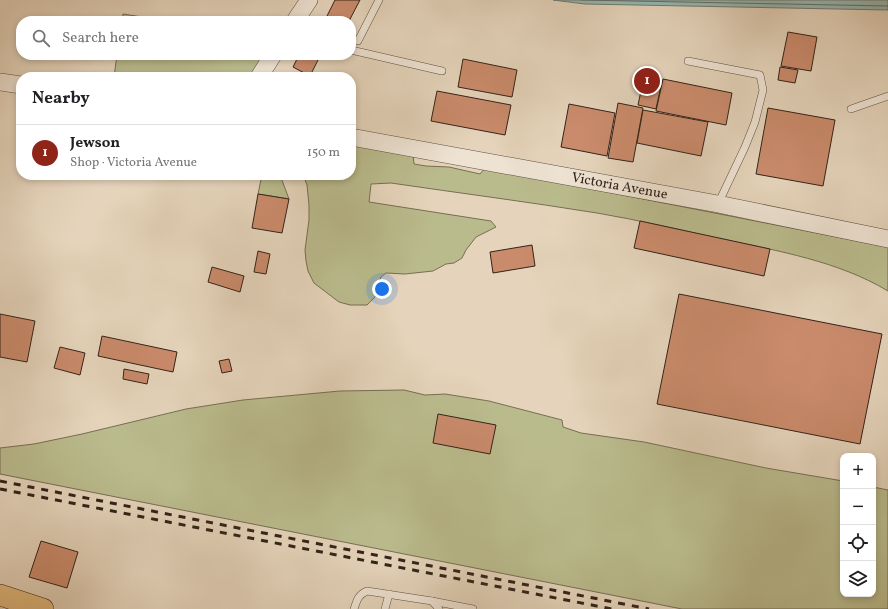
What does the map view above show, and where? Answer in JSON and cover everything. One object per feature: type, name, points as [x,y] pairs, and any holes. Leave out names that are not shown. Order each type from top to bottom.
[{"type":"main road","points":[[9,601],[43,609]]},
{"type":"street","points":[[298,16],[309,0]]},
{"type":"street","points":[[262,72],[270,60]]},
{"type":"street","points":[[0,82],[16,84]]},
{"type":"street","name":"Victoria Avenue","points":[[356,138],[718,204],[888,239]]},
{"type":"lane","points":[[356,40],[358,40],[379,0]]},
{"type":"lane","points":[[356,51],[442,70]]},
{"type":"lane","points":[[688,61],[760,76],[763,90],[755,122],[718,204]]},
{"type":"lane","points":[[851,109],[888,96]]},
{"type":"lane","points":[[354,609],[361,594],[367,592],[389,594],[473,609]]},
{"type":"lane","points":[[385,609],[389,594]]},
{"type":"lane","points":[[432,601],[439,609]]},
{"type":"green space","points":[[123,14],[136,16],[123,16]]},
{"type":"green space","points":[[116,60],[261,60],[259,72],[115,72]]},
{"type":"green space","points":[[356,144],[413,154],[414,164],[449,167],[480,174],[485,168],[888,247],[888,291],[849,272],[807,258],[765,248],[597,213],[391,183],[371,184],[369,202],[491,221],[496,227],[476,237],[462,258],[454,263],[446,264],[433,271],[405,274],[386,273],[381,277],[379,283],[381,288],[367,305],[350,305],[339,302],[314,283],[308,271],[305,250],[309,220],[307,185],[305,180],[356,180]]},
{"type":"green space","points":[[261,180],[282,180],[289,199],[258,194]]},
{"type":"green space","points":[[404,390],[425,395],[445,394],[489,401],[562,420],[563,427],[581,433],[644,442],[766,468],[840,480],[840,597],[876,597],[876,488],[888,490],[888,609],[682,609],[0,474],[0,448],[34,444],[82,434],[186,409],[243,400],[340,391]]},
{"type":"water","points":[[553,0],[888,0],[888,10],[585,4]]},
{"type":"building","points":[[335,0],[360,0],[352,16],[327,16]]},
{"type":"building","points":[[788,32],[817,37],[811,71],[781,66]]},
{"type":"building","points":[[463,59],[517,70],[512,97],[458,87]]},
{"type":"building","points":[[296,60],[318,60],[312,72],[302,72],[293,67]]},
{"type":"building","points":[[780,67],[798,70],[795,83],[778,80]]},
{"type":"building","points":[[644,77],[662,81],[656,109],[638,105]]},
{"type":"building","points":[[663,79],[732,93],[726,125],[656,111]]},
{"type":"building","points":[[437,91],[511,105],[505,135],[431,121]]},
{"type":"building","points":[[618,103],[643,108],[633,162],[608,158]]},
{"type":"building","points":[[569,104],[615,113],[607,156],[561,147]]},
{"type":"building","points":[[768,108],[835,120],[823,186],[756,174]]},
{"type":"building","points":[[643,110],[708,122],[701,156],[637,143]]},
{"type":"building","points":[[258,194],[289,199],[282,233],[252,228]]},
{"type":"building","points":[[640,221],[770,249],[764,276],[634,248]]},
{"type":"building","points":[[532,245],[535,266],[493,273],[490,252]]},
{"type":"building","points":[[258,251],[270,254],[266,274],[254,272]]},
{"type":"building","points":[[212,267],[244,276],[240,292],[208,282]]},
{"type":"building","points":[[679,294],[882,334],[860,444],[657,404]]},
{"type":"building","points":[[0,314],[35,321],[27,362],[0,357]]},
{"type":"building","points":[[102,336],[177,352],[173,372],[98,356]]},
{"type":"building","points":[[60,347],[85,353],[80,375],[54,368]]},
{"type":"building","points":[[229,359],[232,371],[222,373],[219,361]]},
{"type":"building","points":[[124,369],[149,374],[147,384],[123,379]]},
{"type":"building","points":[[438,414],[496,425],[490,454],[433,443]]},
{"type":"building","points":[[41,541],[78,552],[67,588],[29,577]]},
{"type":"railway","points":[[0,481],[649,609]]},
{"type":"railway","points":[[0,489],[612,609]]},
{"type":"place","name":"Jewson","points":[[647,81]]}]
